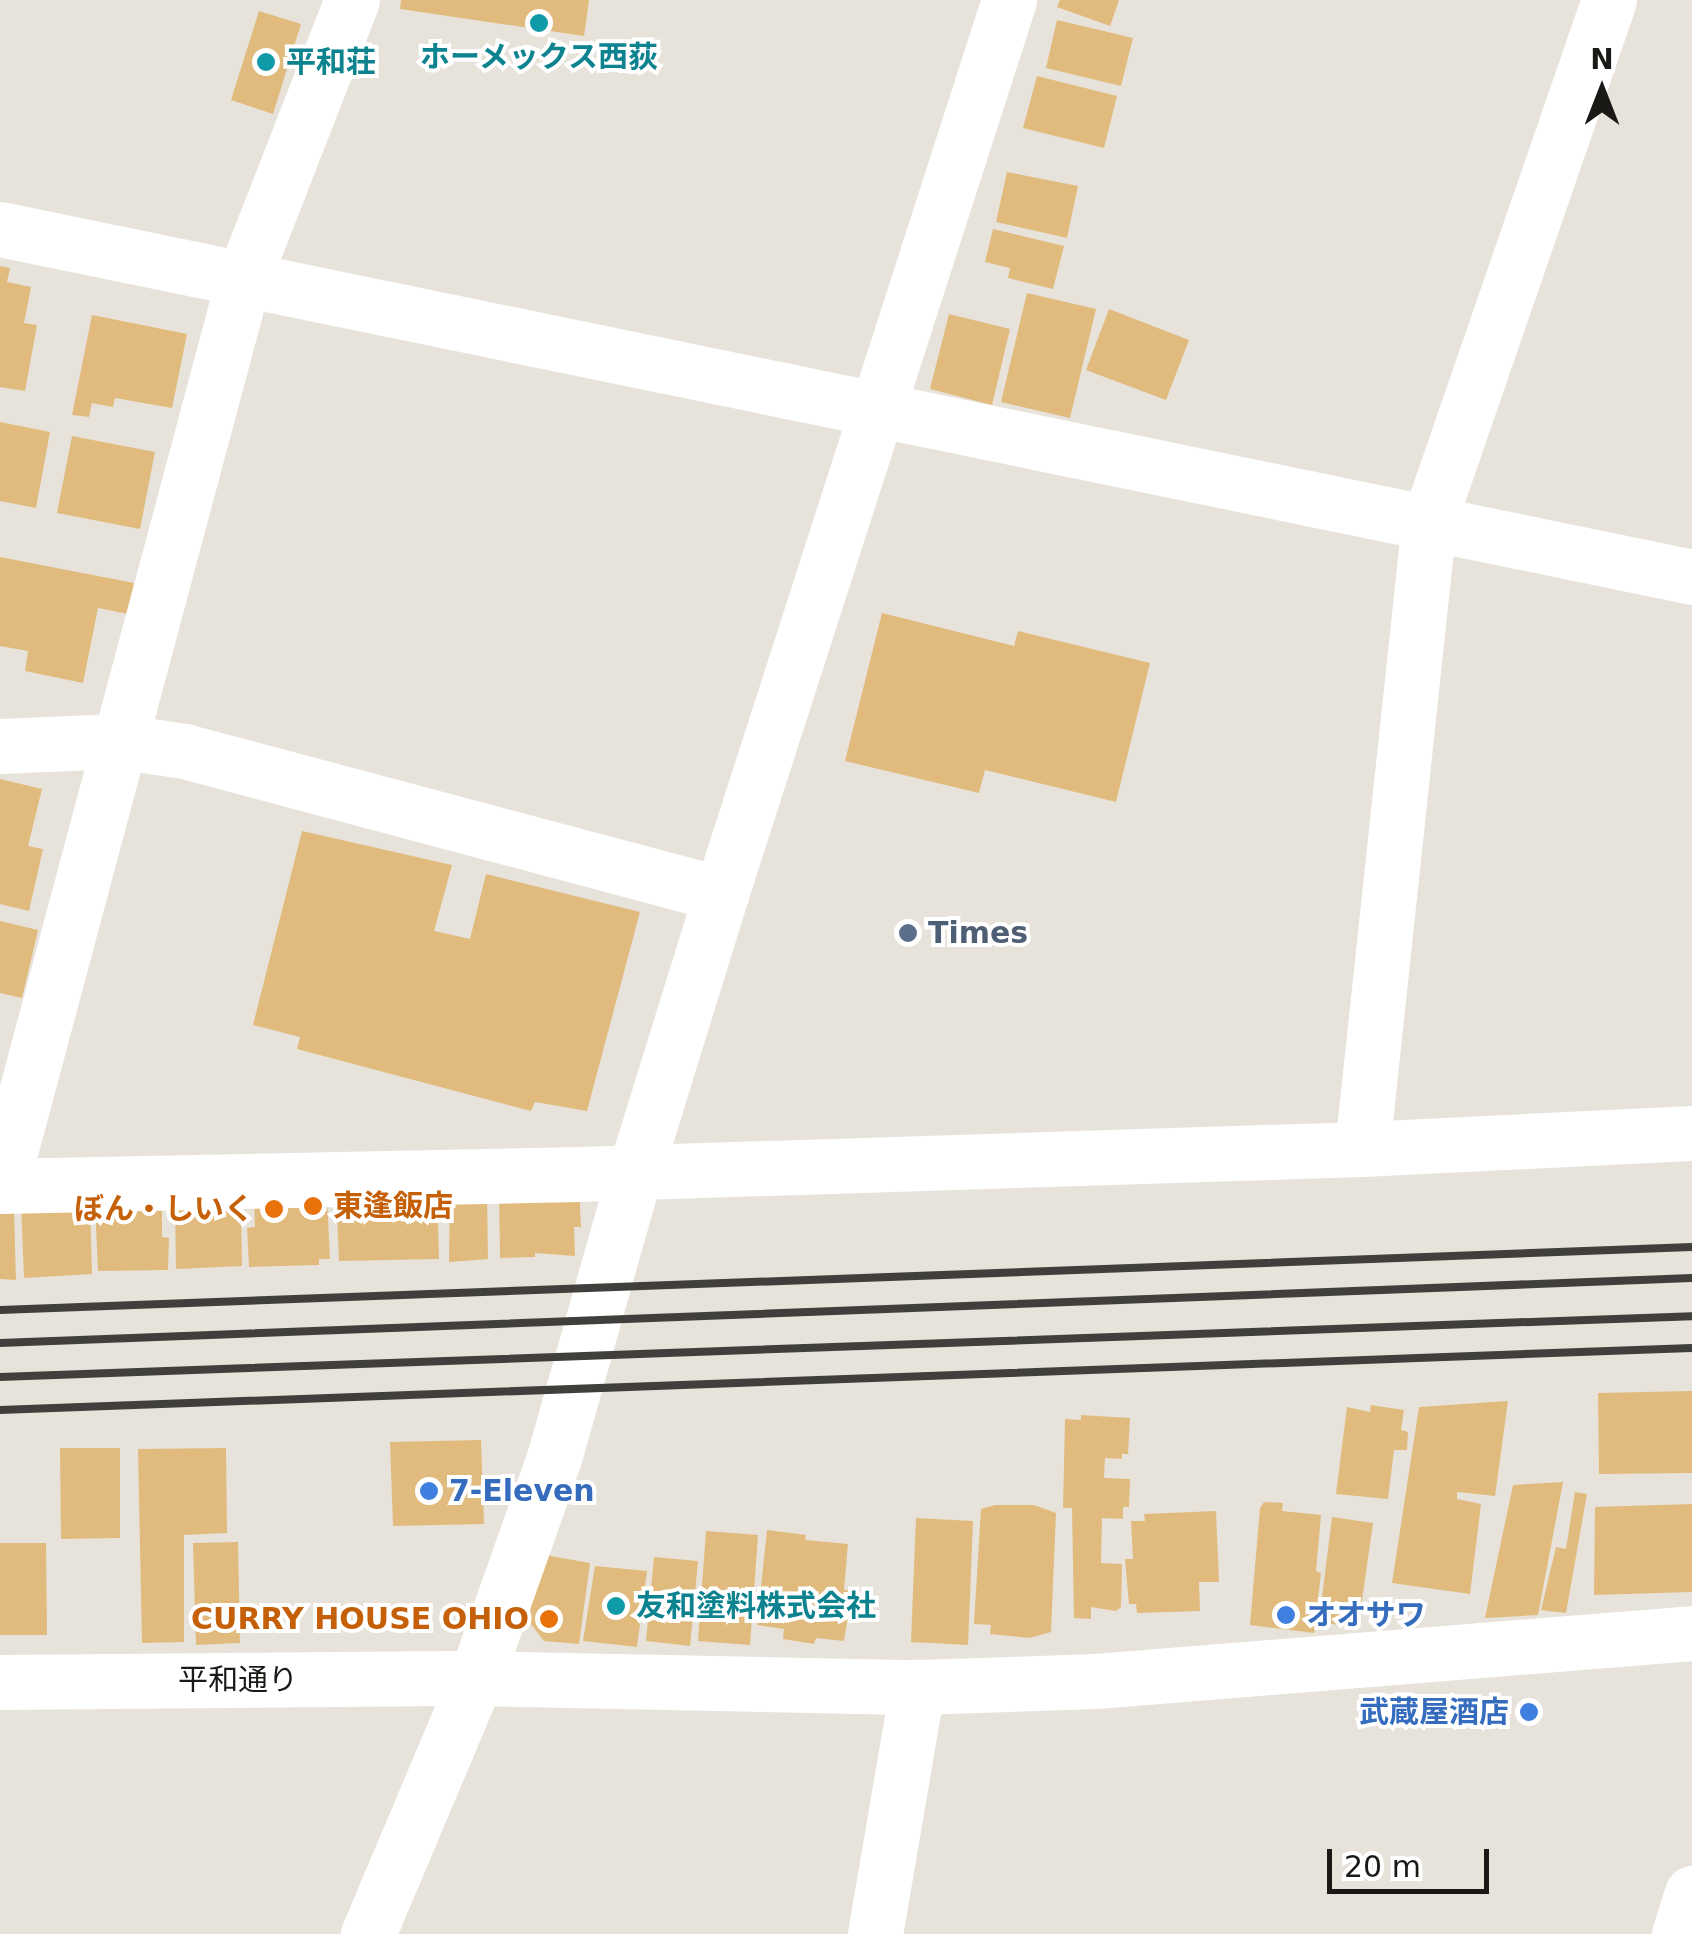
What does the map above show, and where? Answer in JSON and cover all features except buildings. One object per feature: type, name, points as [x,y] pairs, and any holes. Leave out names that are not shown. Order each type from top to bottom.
[{"type":"street","points":[[352,0],[244,278],[0,1186],[634,1172],[1362,1149],[1692,1133]]},
{"type":"street","points":[[368,1934],[476,1678],[554,1458],[634,1172],[1009,0]]},
{"type":"street","points":[[1362,1149],[1428,521],[1608,0]]},
{"type":"street","points":[[0,228],[1692,577]]},
{"type":"street","points":[[0,746],[117,741],[184,751],[721,894]]},
{"type":"street","name":"平和通り","points":[[0,1682],[476,1678],[917,1687],[1096,1681],[1692,1633]]},
{"type":"street","points":[[875,1934],[917,1687]]},
{"type":"street","points":[[1679,1934],[1692,1893]]},
{"type":"railway","points":[[0,1310],[1692,1247]]},
{"type":"railway","points":[[0,1343],[1692,1278]]},
{"type":"railway","points":[[0,1377],[1692,1316]]},
{"type":"railway","points":[[0,1410],[1692,1348]]},
{"type":"place","name":"ホーメックス西荻","points":[[539,23]]},
{"type":"place","name":"平和荘","points":[[266,62]]},
{"type":"place","name":"Times","points":[[908,933]]},
{"type":"place","name":"東逢飯店","points":[[313,1206]]},
{"type":"place","name":"ぼん・しいく","points":[[274,1209]]},
{"type":"place","name":"7-Eleven","points":[[429,1491]]},
{"type":"place","name":"友和塗料株式会社","points":[[616,1606]]},
{"type":"place","name":"オオサワ","points":[[1286,1615]]},
{"type":"place","name":"CURRY HOUSE OHIO","points":[[549,1619]]},
{"type":"place","name":"武蔵屋酒店","points":[[1529,1712]]}]
